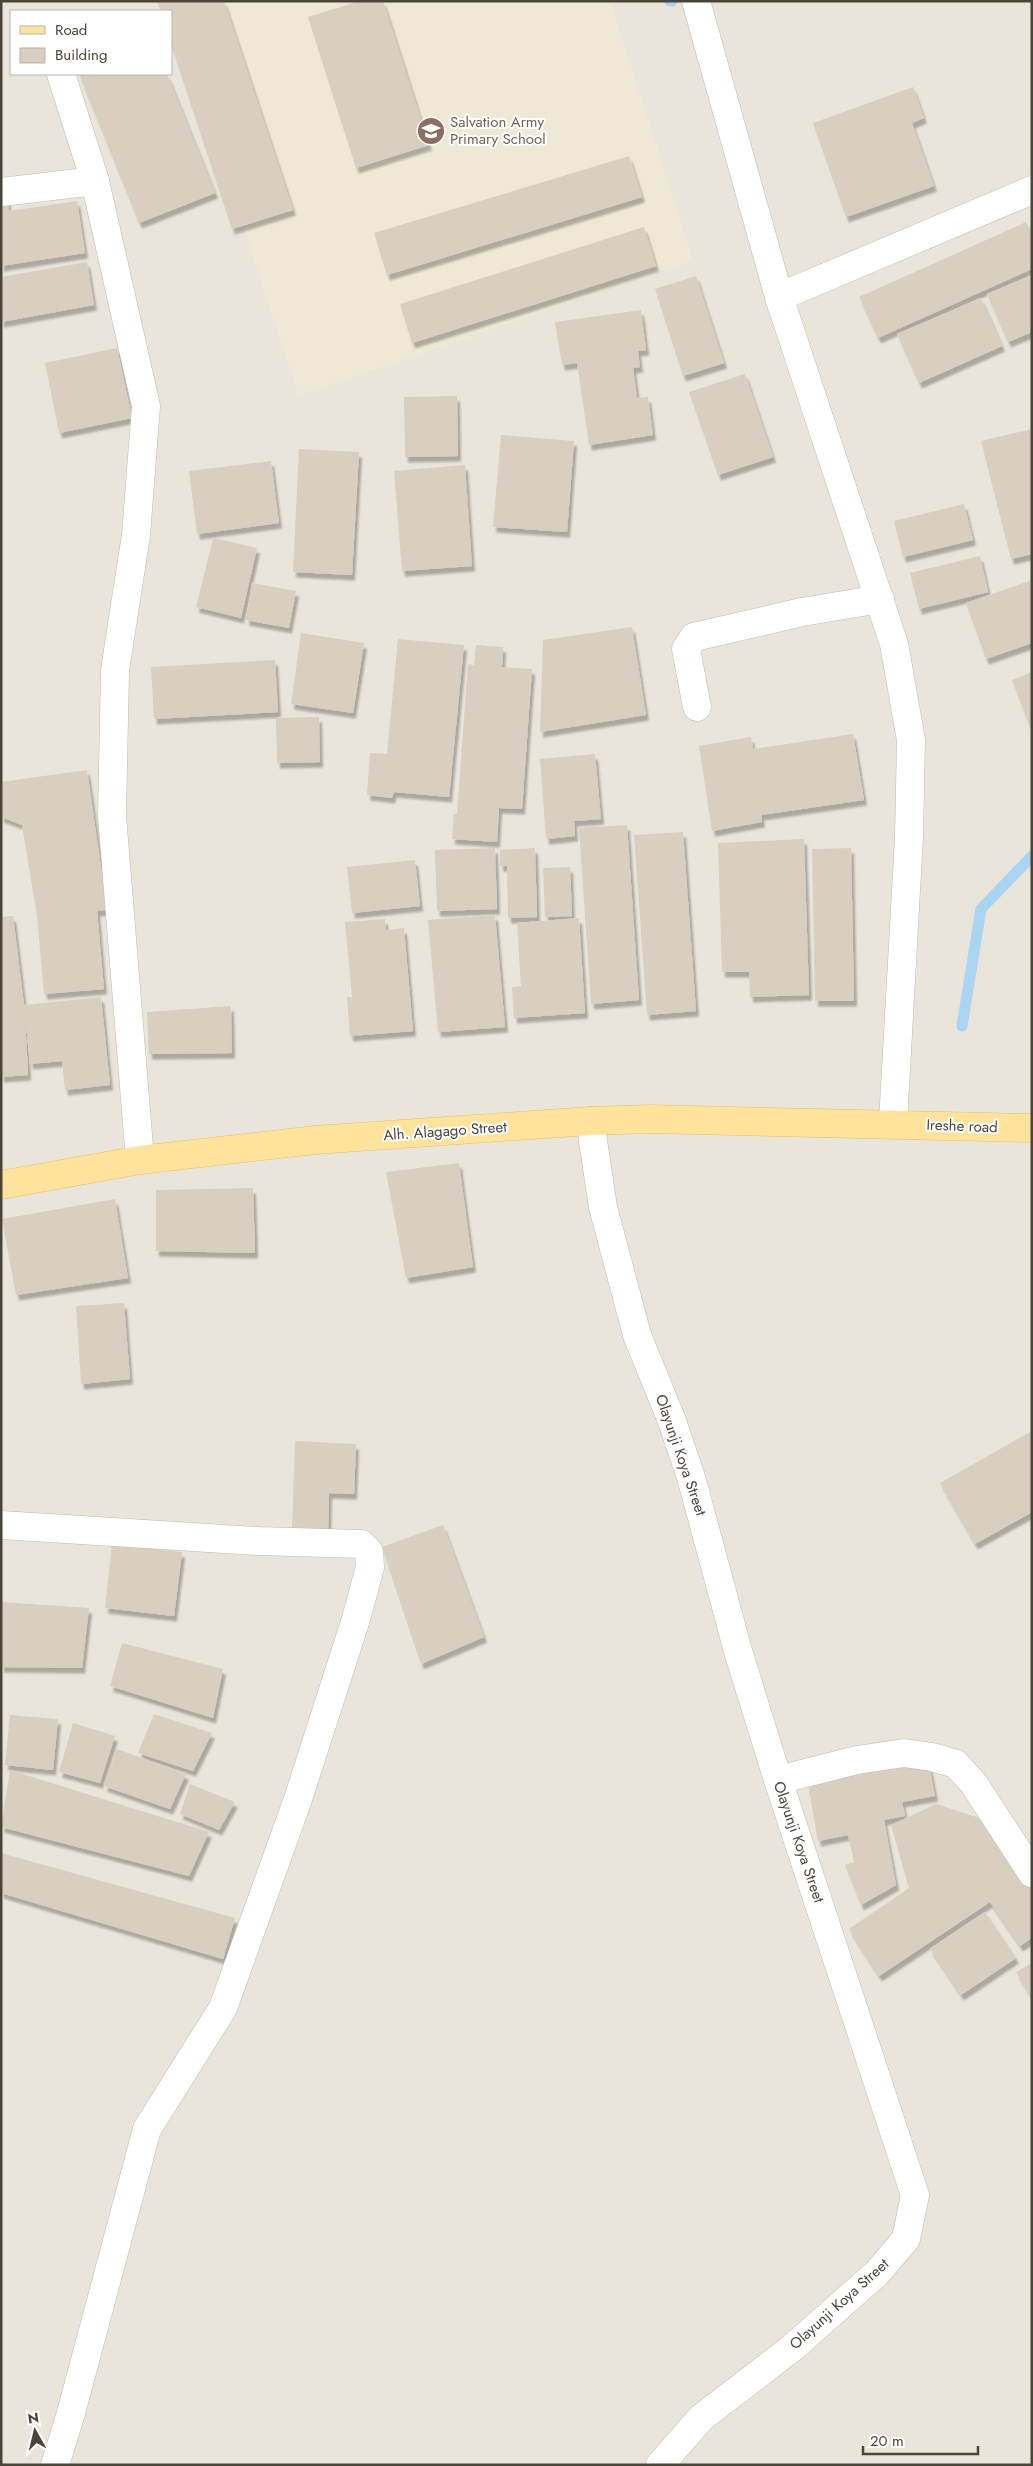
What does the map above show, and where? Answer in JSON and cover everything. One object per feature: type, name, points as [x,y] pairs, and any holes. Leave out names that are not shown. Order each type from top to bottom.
[{"type":"main road","name":"Alh. Alagago Street","points":[[1,1185],[140,1160],[315,1140],[590,1121],[650,1119],[892,1124]]},
{"type":"main road","name":"Ireshe road","points":[[892,1124],[1032,1128]]},
{"type":"street","points":[[698,9],[779,297],[894,644],[912,740],[909,838],[892,1124]]},
{"type":"street","points":[[61,75],[95,181],[146,406],[136,535],[115,670],[112,816],[140,1160]]},
{"type":"street","points":[[1,192],[95,181]]},
{"type":"street","points":[[779,297],[1032,190]]},
{"type":"street","points":[[697,707],[686,649],[694,637],[802,612],[880,600]]},
{"type":"street","name":"Olayunji Koya Street","points":[[590,1121],[603,1207],[637,1335],[672,1421],[691,1477],[738,1651],[778,1780],[915,2195],[906,2239],[877,2273],[792,2348],[701,2418],[660,2465]]},
{"type":"street","points":[[1,1524],[257,1541],[361,1544],[370,1552],[370,1567],[356,1619],[304,1780],[223,2008],[147,2129],[71,2413],[55,2465]]},
{"type":"street","points":[[778,1780],[857,1760],[904,1753],[932,1757],[956,1764],[974,1784],[1032,1873]]},
{"type":"shaded area","points":[[1,1],[1032,1],[1032,2465],[1,2465]]},
{"type":"shaded area","name":"Salvation Army Primary School","points":[[168,1],[610,1],[693,260],[299,395]]},
{"type":"building","points":[[157,1],[224,1],[293,210],[232,229],[172,47],[172,10],[161,10]]},
{"type":"building","points":[[359,1],[383,1],[429,145],[356,168],[308,17]]},
{"type":"building","points":[[79,75],[167,75],[215,193],[139,223]]},
{"type":"building","points":[[913,87],[924,118],[912,123],[934,186],[846,217],[813,123]]},
{"type":"building","points":[[629,156],[642,197],[387,275],[374,233]]},
{"type":"building","points":[[7,197],[9,211],[77,201],[85,253],[1,266],[1,198]]},
{"type":"building","points":[[1026,222],[1032,234],[1032,269],[878,338],[859,297]]},
{"type":"building","points":[[644,227],[656,266],[412,343],[400,304]]},
{"type":"building","points":[[87,262],[94,305],[1,322],[1,277]]},
{"type":"building","points":[[1032,275],[1032,332],[1008,342],[987,294]]},
{"type":"building","points":[[696,276],[724,363],[683,376],[655,289]]},
{"type":"building","points":[[981,298],[1002,346],[919,383],[897,334]]},
{"type":"building","points":[[641,310],[646,350],[638,351],[640,367],[633,368],[637,398],[648,397],[653,435],[589,445],[577,363],[562,365],[555,322]]},
{"type":"building","points":[[117,348],[132,418],[59,433],[45,363]]},
{"type":"building","points":[[745,374],[773,457],[718,475],[689,392]]},
{"type":"building","points":[[457,396],[458,456],[405,457],[404,397]]},
{"type":"building","points":[[1032,429],[1032,554],[1011,559],[981,441]]},
{"type":"building","points":[[501,435],[574,441],[567,532],[493,527]]},
{"type":"building","points":[[299,449],[359,452],[352,575],[293,572]]},
{"type":"building","points":[[271,461],[279,523],[197,534],[189,471]]},
{"type":"building","points":[[465,465],[472,566],[402,571],[394,471]]},
{"type":"building","points":[[964,504],[973,540],[903,557],[894,521]]},
{"type":"building","points":[[213,538],[257,548],[241,618],[196,607]]},
{"type":"building","points":[[980,556],[988,592],[919,609],[910,573]]},
{"type":"building","points":[[1032,580],[1032,643],[986,659],[966,603]]},
{"type":"building","points":[[252,583],[296,591],[289,628],[246,620]]},
{"type":"building","points":[[632,627],[646,715],[540,732],[543,640]]},
{"type":"building","points":[[301,633],[364,643],[353,713],[291,704]]},
{"type":"building","points":[[398,639],[464,645],[449,797],[394,792],[392,798],[367,795],[370,753],[387,754]]},
{"type":"building","points":[[476,645],[503,647],[502,667],[532,669],[522,809],[499,808],[497,842],[452,839],[454,814],[457,814],[468,664],[474,665]]},
{"type":"building","points":[[275,660],[278,712],[154,719],[151,667]]},
{"type":"building","points":[[1032,672],[1032,732],[1012,680]]},
{"type":"building","points":[[319,717],[320,762],[277,763],[276,718]]},
{"type":"building","points":[[853,734],[864,800],[761,815],[762,822],[712,831],[699,746],[751,737],[753,749]]},
{"type":"building","points":[[595,754],[601,819],[574,821],[575,836],[546,839],[540,759]]},
{"type":"building","points":[[87,770],[107,910],[97,911],[104,989],[44,994],[37,916],[22,825],[1,817],[1,782]]},
{"type":"building","points":[[627,825],[639,1000],[591,1004],[579,828]]},
{"type":"building","points":[[683,832],[696,1011],[647,1015],[634,835]]},
{"type":"building","points":[[804,839],[809,995],[750,997],[749,972],[722,972],[718,843]]},
{"type":"building","points":[[495,848],[497,909],[437,911],[435,850]]},
{"type":"building","points":[[535,848],[537,917],[508,918],[507,866],[500,866],[500,850]]},
{"type":"building","points":[[851,848],[854,1001],[815,1001],[812,849]]},
{"type":"building","points":[[415,860],[420,906],[352,913],[347,867]]},
{"type":"building","points":[[570,867],[572,916],[545,917],[543,868]]},
{"type":"building","points":[[495,915],[505,1027],[438,1032],[428,920]]},
{"type":"building","points":[[13,916],[24,1005],[101,997],[110,1085],[65,1090],[62,1061],[30,1064],[25,1015],[28,1075],[1,1077],[1,917]]},
{"type":"building","points":[[579,918],[585,1013],[514,1018],[512,987],[521,986],[517,923]]},
{"type":"building","points":[[385,919],[386,930],[404,928],[413,1031],[350,1036],[347,997],[352,997],[345,922]]},
{"type":"building","points":[[231,1006],[232,1053],[149,1054],[147,1012]]},
{"type":"building","points":[[459,1163],[473,1267],[406,1278],[386,1172]]},
{"type":"building","points":[[253,1188],[255,1253],[156,1251],[156,1190]]},
{"type":"building","points":[[115,1199],[128,1278],[16,1295],[2,1219]]},
{"type":"building","points":[[124,1303],[130,1379],[81,1384],[76,1306]]},
{"type":"building","points":[[1032,1431],[1032,1512],[975,1544],[940,1483]]},
{"type":"building","points":[[295,1441],[356,1444],[354,1494],[329,1493],[328,1531],[292,1529]]},
{"type":"building","points":[[443,1525],[484,1637],[421,1664],[382,1547]]},
{"type":"building","points":[[112,1544],[182,1552],[174,1616],[105,1608]]},
{"type":"building","points":[[1,1602],[89,1608],[82,1668],[1,1667]]},
{"type":"building","points":[[122,1643],[223,1669],[213,1718],[110,1686]]},
{"type":"building","points":[[154,1714],[212,1733],[193,1771],[138,1753]]},
{"type":"building","points":[[10,1715],[58,1719],[53,1770],[5,1765]]},
{"type":"building","points":[[73,1723],[115,1736],[100,1783],[59,1772]]},
{"type":"building","points":[[117,1749],[186,1774],[170,1809],[104,1786]]},
{"type":"building","points":[[928,1760],[935,1796],[902,1802],[905,1816],[884,1820],[896,1885],[861,1905],[845,1865],[854,1862],[848,1835],[818,1841],[807,1779]]},
{"type":"building","points":[[10,1770],[209,1832],[189,1876],[1,1827]]},
{"type":"building","points":[[190,1784],[235,1802],[219,1830],[180,1814]]},
{"type":"building","points":[[936,1804],[983,1819],[1032,1890],[1032,1938],[1020,1946],[990,1902],[879,1976],[849,1929],[909,1888],[891,1825]]},
{"type":"building","points":[[1,1853],[235,1918],[223,1959],[1,1893]]},
{"type":"building","points":[[985,1912],[1016,1958],[961,1995],[930,1949]]},
{"type":"building","points":[[1032,1963],[1032,1998],[1016,1972]]},
{"type":"waterway","points":[[962,1026],[981,909],[1032,856]]},
{"type":"place","name":"Salvation Army Primary School","points":[[431,131]]}]
